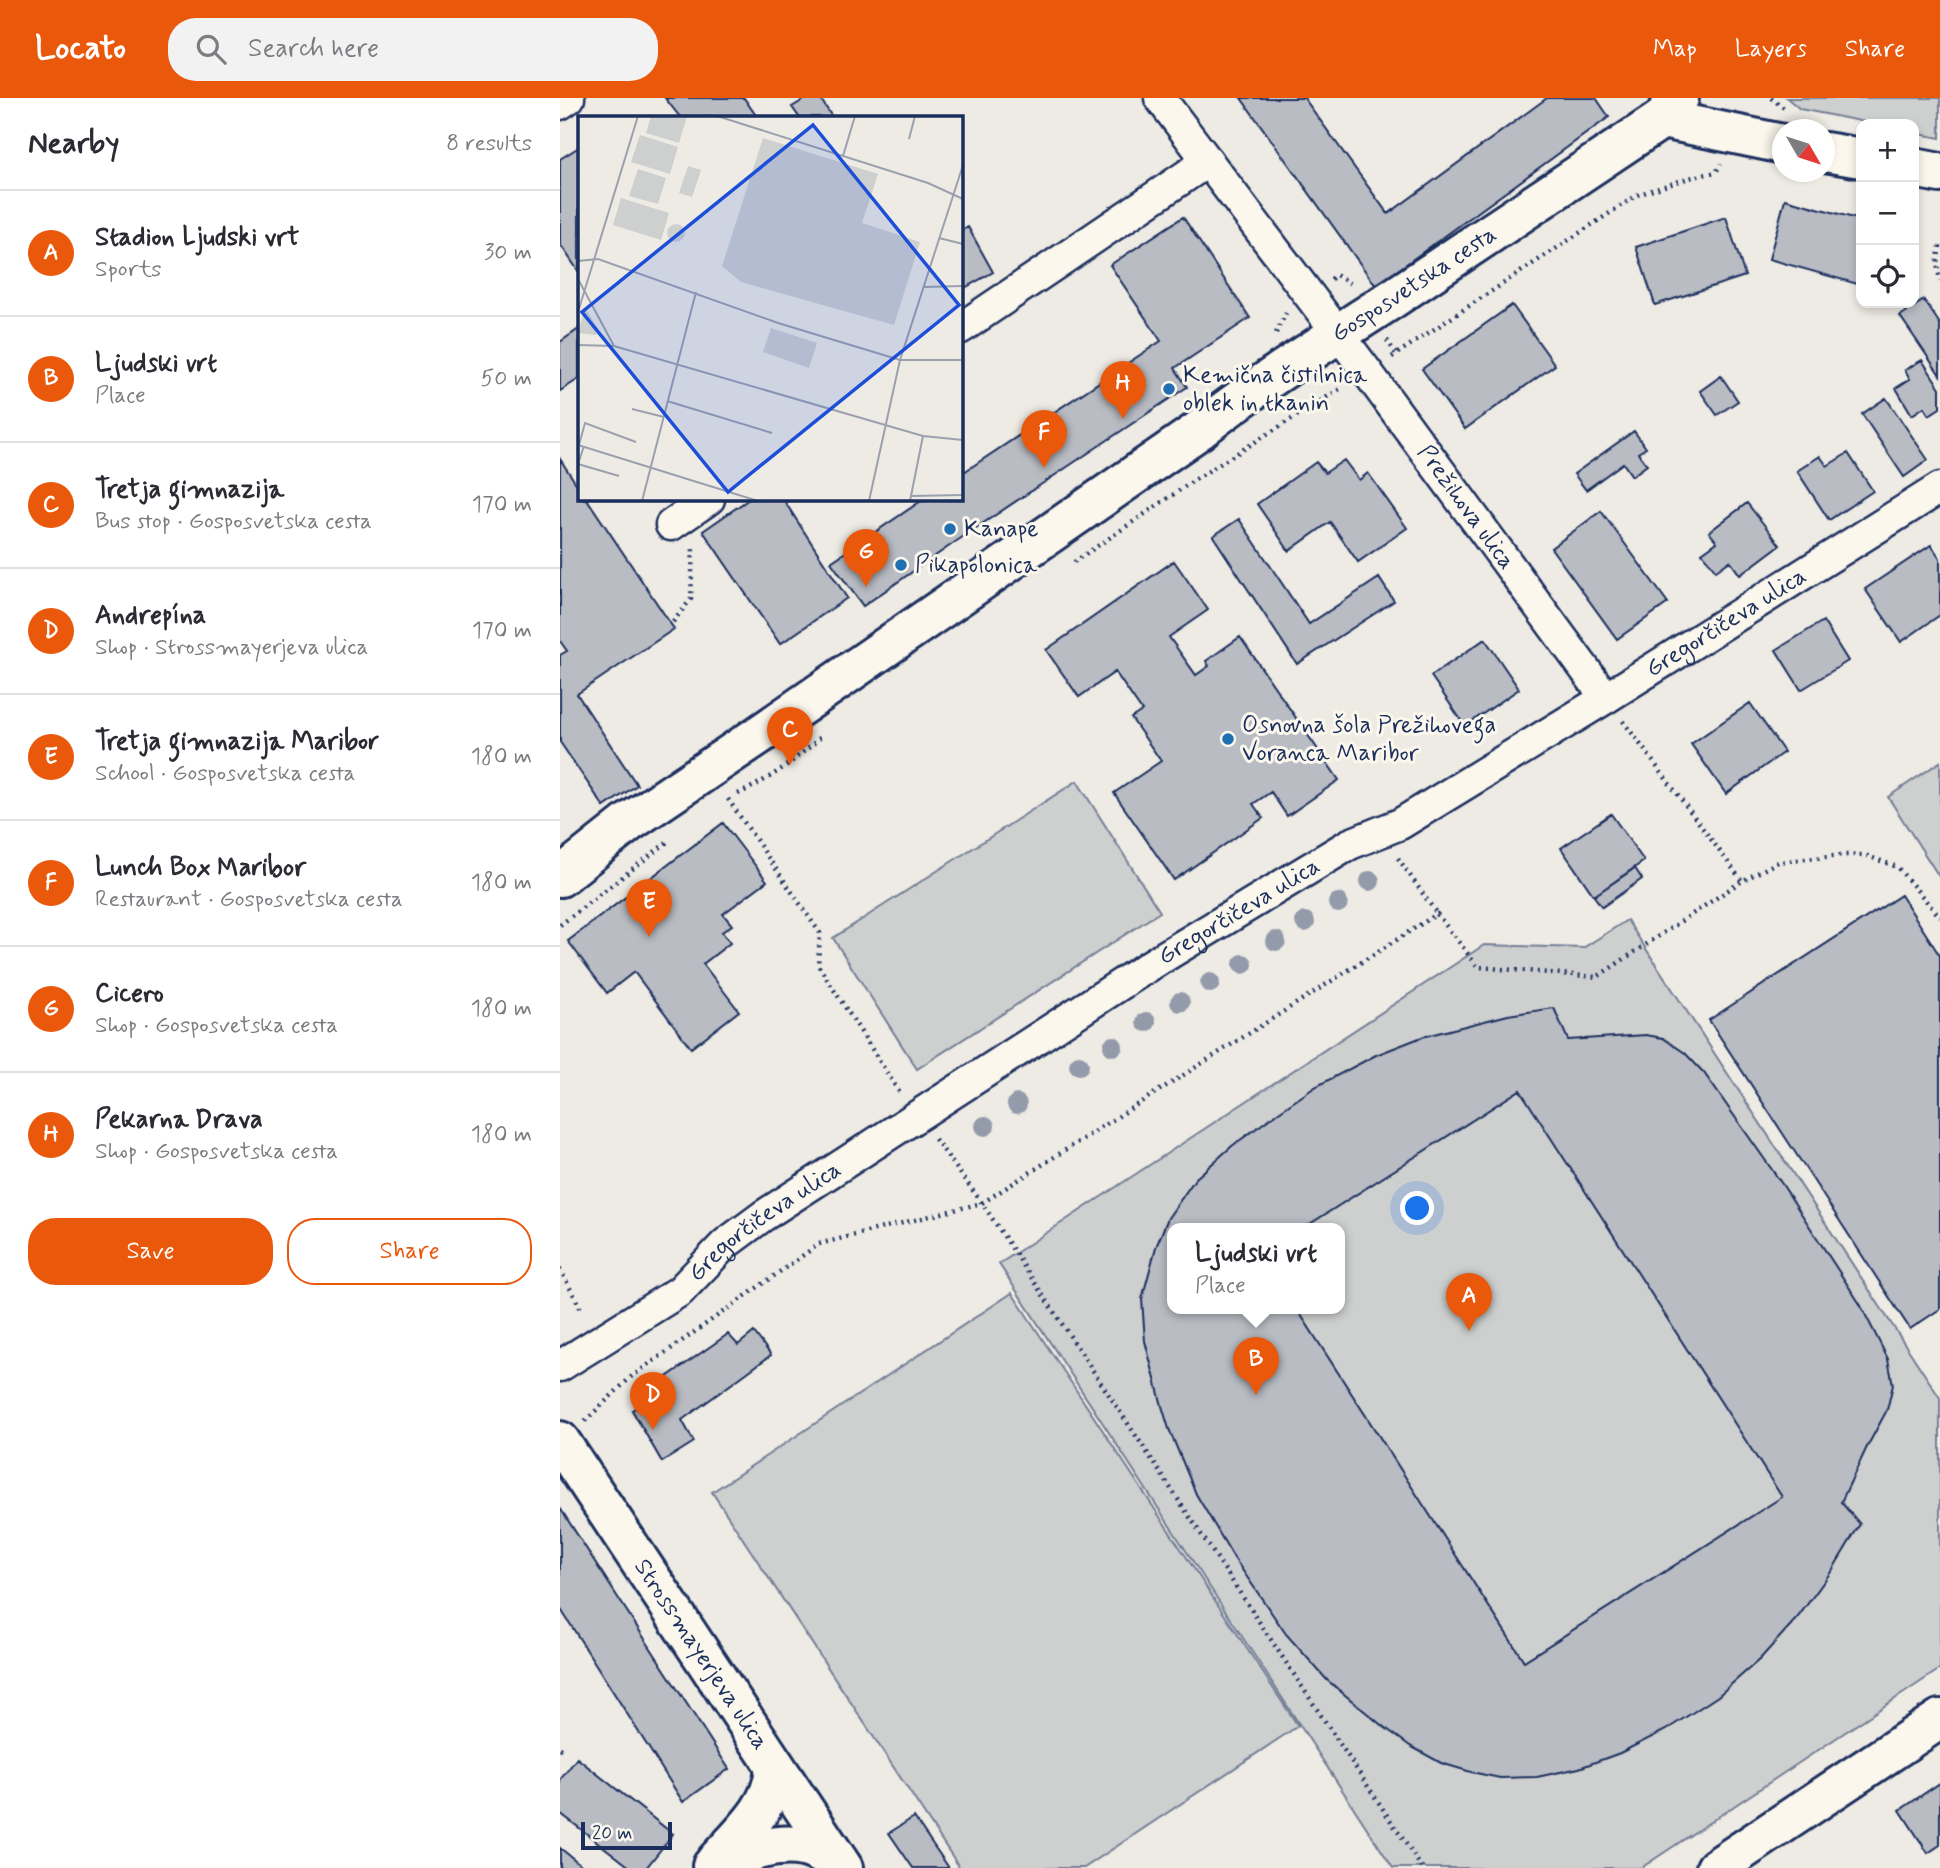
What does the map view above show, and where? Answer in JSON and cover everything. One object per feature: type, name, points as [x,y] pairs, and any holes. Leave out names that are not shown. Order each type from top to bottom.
[{"type":"street","points":[[560,104],[569,98]]},
{"type":"street","name":"Prežihova ulica","points":[[1160,98],[1368,373],[1606,698]]},
{"type":"street","points":[[1670,108],[1772,124]]},
{"type":"street","name":"Gosposvetska cesta","points":[[560,877],[628,823],[770,728],[1192,435],[1233,403],[1457,257],[1670,108]]},
{"type":"street","points":[[1835,154],[1856,157]]},
{"type":"street","points":[[962,327],[1208,161]]},
{"type":"street","points":[[1919,169],[1940,173]]},
{"type":"street","name":"Gregorčičeva ulica","points":[[560,1366],[680,1291],[725,1244],[763,1216],[1152,964],[1350,844],[1383,832],[1606,698],[1940,488]]},
{"type":"street","name":"Strossmayerjeva ulica","points":[[560,1441],[841,1865]]},
{"type":"street","points":[[1716,1868],[1940,1719]]},
{"type":"street","points":[[711,1867],[763,1808],[771,1790],[775,1766]]},
{"type":"street","points":[[711,1867],[755,1849],[779,1847],[804,1847],[841,1865]]},
{"type":"path","points":[[1771,98],[1781,119]]},
{"type":"path","points":[[1067,567],[1199,477],[1368,373],[1637,195],[1689,178],[1716,173],[1726,155]]},
{"type":"path","points":[[1940,246],[1937,262],[1940,281]]},
{"type":"path","points":[[673,622],[691,598],[691,510]]},
{"type":"path","points":[[1606,698],[1742,881]]},
{"type":"path","points":[[717,806],[790,765],[827,732]]},
{"type":"path","points":[[728,799],[820,933],[818,965],[891,1082],[919,1115],[982,1203],[1422,1868]]},
{"type":"path","points":[[1383,832],[1437,914],[1478,967],[1597,977],[1742,881],[1778,862],[1842,855],[1865,855],[1897,867],[1940,917]]},
{"type":"path","points":[[560,925],[677,834]]},
{"type":"path","points":[[591,1416],[631,1377],[819,1244],[982,1203],[1437,914]]},
{"type":"path","points":[[560,1269],[582,1311]]},
{"type":"shaded area","points":[[1787,98],[1940,98],[1940,138],[1919,134],[1919,119],[1856,120],[1800,109]]},
{"type":"shaded area","points":[[1940,762],[1940,878],[1888,797]]},
{"type":"shaded area","points":[[1077,781],[1160,912],[917,1069],[833,938]]},
{"type":"shaded area","points":[[1627,920],[1940,1398],[1940,1669],[1641,1868],[1393,1868],[999,1264],[1484,945],[1583,948]]},
{"type":"shaded area","points":[[1012,1293],[1298,1726],[1084,1868],[960,1868],[712,1492]]},
{"type":"building","points":[[665,98],[744,98],[756,116],[679,116]]},
{"type":"building","points":[[807,98],[820,98],[831,116],[798,116],[792,107]]},
{"type":"building","points":[[1241,98],[1304,98],[1388,214],[1547,98],[1596,98],[1609,117],[1376,286]]},
{"type":"building","points":[[578,148],[578,271],[560,244],[560,159]]},
{"type":"building","points":[[1785,199],[1856,219],[1856,284],[1769,259]]},
{"type":"building","points":[[1183,217],[1250,318],[1175,368],[1187,387],[863,606],[831,562],[923,500],[962,500],[962,473],[1161,341],[1110,265]]},
{"type":"building","points":[[1726,217],[1745,276],[1655,305],[1636,247]]},
{"type":"building","points":[[968,227],[993,272],[962,289],[962,230]]},
{"type":"building","points":[[1924,300],[1940,324],[1940,375],[1900,316],[1912,308],[1919,308],[1919,303]]},
{"type":"building","points":[[1512,305],[1555,365],[1465,429],[1422,369]]},
{"type":"building","points":[[578,330],[578,380],[560,391],[560,342]]},
{"type":"building","points":[[1922,360],[1940,388],[1940,408],[1929,415],[1924,407],[1912,415],[1896,388],[1910,379],[1905,370]]},
{"type":"building","points":[[1721,376],[1738,401],[1717,415],[1700,391]]},
{"type":"building","points":[[1886,398],[1928,460],[1904,477],[1862,414]]},
{"type":"building","points":[[1634,431],[1646,448],[1638,453],[1647,465],[1632,476],[1623,463],[1586,490],[1574,474]]},
{"type":"building","points":[[1848,453],[1873,491],[1829,520],[1797,471],[1820,456],[1827,466]]},
{"type":"building","points":[[560,459],[578,486],[578,500],[588,500],[674,629],[577,694],[637,785],[604,807],[560,742],[560,655],[567,651],[560,641]]},
{"type":"building","points":[[1344,460],[1359,480],[1368,473],[1407,528],[1358,562],[1330,522],[1289,551],[1257,504],[1316,462],[1325,473]]},
{"type":"building","points":[[748,500],[784,500],[847,598],[780,644],[703,531]]},
{"type":"building","points":[[1747,503],[1780,545],[1740,575],[1730,561],[1716,571],[1702,553],[1717,542],[1709,532]]},
{"type":"building","points":[[1601,511],[1668,603],[1617,639],[1551,548]]},
{"type":"building","points":[[1239,519],[1309,624],[1379,578],[1394,601],[1297,664],[1213,536]]},
{"type":"building","points":[[1931,545],[1940,558],[1940,615],[1901,642],[1865,589]]},
{"type":"building","name":"Osnovna šola Prežihovega Voranca Maribor","points":[[1174,561],[1208,610],[1169,637],[1196,675],[1209,666],[1206,661],[1240,637],[1339,780],[1287,816],[1271,792],[1253,804],[1263,818],[1174,880],[1114,793],[1161,761],[1131,718],[1142,711],[1115,672],[1079,697],[1046,650]]},
{"type":"building","points":[[1823,621],[1848,661],[1801,690],[1776,650]]},
{"type":"building","points":[[1485,639],[1519,689],[1465,726],[1431,676]]},
{"type":"building","points":[[1750,703],[1784,752],[1726,794],[1691,744]]},
{"type":"building","points":[[1611,814],[1644,861],[1594,896],[1561,848]]},
{"type":"building","points":[[723,823],[767,881],[723,914],[732,925],[722,932],[730,943],[703,964],[739,1011],[691,1048],[634,972],[607,993],[568,941]]},
{"type":"building","points":[[1635,868],[1642,879],[1602,907],[1594,896]]},
{"type":"building","points":[[1901,895],[1940,956],[1940,1309],[1910,1329],[1709,1020]]},
{"type":"building","points":[[1554,1008],[1568,1040],[1646,1035],[1663,1038],[1685,1053],[1704,1073],[1782,1184],[1860,1304],[1888,1359],[1893,1385],[1887,1410],[1841,1502],[1860,1524],[1833,1569],[1798,1617],[1760,1659],[1718,1696],[1666,1730],[1620,1753],[1579,1768],[1537,1777],[1500,1778],[1441,1763],[1410,1746],[1327,1680],[1286,1634],[1234,1558],[1196,1494],[1169,1429],[1145,1341],[1142,1299],[1156,1247],[1168,1218],[1195,1179],[1232,1146],[1315,1087],[1376,1055],[1422,1037],[1508,1015]],"holes":[[[1520,1090],[1782,1497],[1524,1661],[1300,1314],[1167,1314],[1167,1223],[1311,1223]]]},
{"type":"building","points":[[754,1332],[771,1355],[682,1420],[694,1442],[662,1462],[632,1410],[670,1386],[664,1379],[728,1334],[738,1345]]},
{"type":"building","points":[[560,1508],[729,1769],[683,1802],[560,1608]]},
{"type":"building","points":[[577,1758],[673,1834],[646,1868],[631,1868],[560,1813],[560,1780]]},
{"type":"building","points":[[1940,1783],[1940,1845],[1928,1853],[1900,1810]]},
{"type":"building","points":[[914,1817],[949,1868],[913,1868],[889,1833]]},
{"type":"building","points":[[560,1848],[585,1868],[560,1868]]},
{"type":"place","name":"Kemična čistilnica oblek in tkanin","points":[[1169,389]]},
{"type":"place","name":"Pekarna Drava","points":[[1123,419]]},
{"type":"place","name":"Lunch Box Maribor","points":[[1044,468]]},
{"type":"place","name":"Kanape","points":[[950,529]]},
{"type":"place","name":"Pikapolonica","points":[[901,565]]},
{"type":"place","name":"Cicero","points":[[866,587]]},
{"type":"place","name":"Osnovna šola Prežihovega Voranca Maribor","points":[[1228,739]]},
{"type":"place","name":"Tretja gimnazija","points":[[790,765]]},
{"type":"place","name":"Tretja gimnazija Maribor","points":[[649,937]]},
{"type":"place","name":"Stadion Ljudski vrt","points":[[1469,1331]]},
{"type":"place","name":"Ljudski vrt","points":[[1256,1395]]},
{"type":"place","name":"Andrepína","points":[[653,1430]]}]
